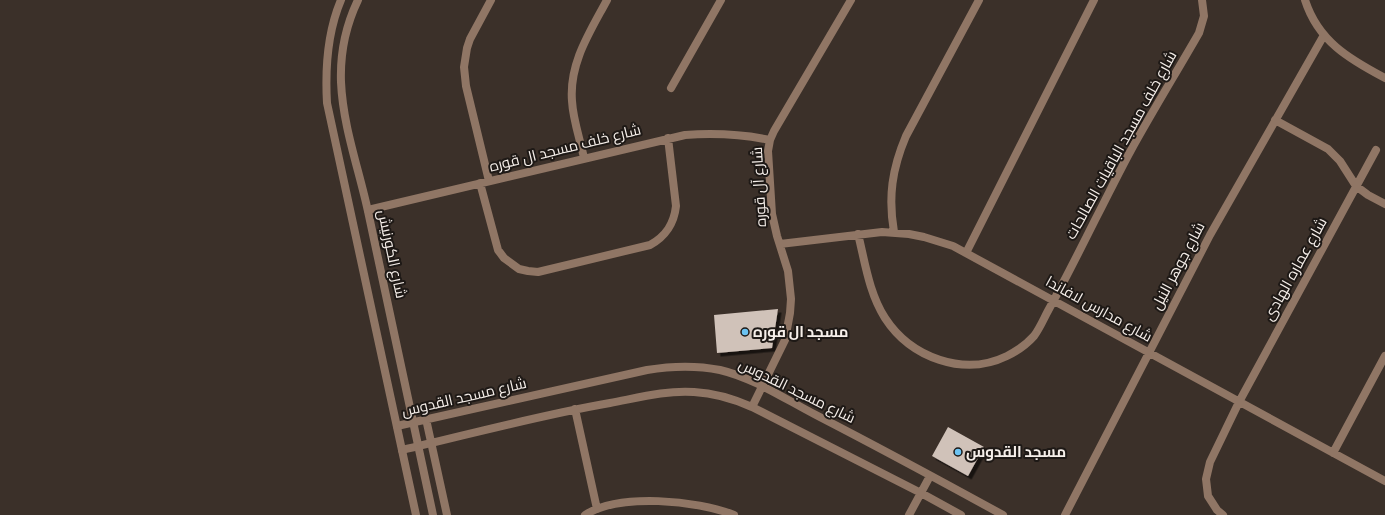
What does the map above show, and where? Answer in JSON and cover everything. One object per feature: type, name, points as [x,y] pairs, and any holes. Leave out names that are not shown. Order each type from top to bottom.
[{"type":"street","name":"شارع الكورنيش","points":[[341,0],[332,26],[326,63],[327,103],[416,515]]},
{"type":"street","name":"شارع الكورنيش","points":[[358,0],[348,26],[344,44],[341,81],[346,118],[368,210],[433,515]]},
{"type":"street","points":[[489,181],[466,86],[464,67],[470,39],[490,0]]},
{"type":"street","points":[[584,158],[572,101],[573,73],[576,60],[582,47],[607,0]]},
{"type":"street","points":[[671,88],[722,0]]},
{"type":"street","name":"شارع آل قوره","points":[[752,407],[785,340],[791,299],[788,271],[772,214],[768,157],[770,140],[851,0]]},
{"type":"street","points":[[894,232],[891,199],[895,166],[900,151],[906,136],[979,0]]},
{"type":"street","points":[[966,253],[1094,0]]},
{"type":"street","name":"شارع خلف مسجد الباقيات الصالحات","points":[[858,234],[874,296],[885,318],[901,337],[911,346],[934,358],[958,364],[972,365],[1000,359],[1013,353],[1034,335],[1054,301],[1130,153],[1199,33],[1204,16],[1202,0]]},
{"type":"street","points":[[1305,0],[1311,16],[1324,35],[1334,46],[1345,56],[1385,78]]},
{"type":"street","name":"شارع جوهر النيل","points":[[1065,515],[1210,235],[1324,35]]},
{"type":"street","points":[[1275,120],[1328,150],[1340,161],[1356,186],[1368,195],[1385,204]]},
{"type":"street","name":"شارع خلف مسجد ال قوره","points":[[368,210],[685,135],[718,133],[770,140]]},
{"type":"street","points":[[480,183],[498,250],[504,258],[511,264],[524,270],[538,272],[547,271],[650,245],[659,240],[666,233],[673,220],[676,206],[668,138]]},
{"type":"street","name":"شارع عماره الهادى","points":[[1223,515],[1212,504],[1208,496],[1206,479],[1210,462],[1239,402],[1376,150]]},
{"type":"street","name":"شارع مدارس لافاندا","points":[[780,244],[858,234],[894,232],[924,237],[952,246],[1385,481]]},
{"type":"street","points":[[1333,453],[1385,356]]},
{"type":"street","name":"شارع مسجد القدوس","points":[[397,426],[662,367],[691,366],[719,370],[747,379],[763,387],[1003,515]]},
{"type":"street","points":[[402,450],[575,409],[656,394],[679,392],[709,394],[738,401],[752,407],[961,515]]},
{"type":"street","points":[[575,409],[597,509]]},
{"type":"street","points":[[426,420],[447,515]]},
{"type":"street","points":[[909,515],[930,476]]},
{"type":"street","points":[[585,515],[597,509],[641,501],[686,503],[708,507],[734,515]]},
{"type":"building","name":"مسجد ال قوره","points":[[778,309],[772,348],[717,353],[714,315]]},
{"type":"building","name":"مسجد القدوس","points":[[948,427],[984,447],[968,476],[932,456]]},
{"type":"place","name":"مسجد ال قوره","points":[[745,332]]},
{"type":"place","name":"مسجد القدوس","points":[[958,452]]}]
